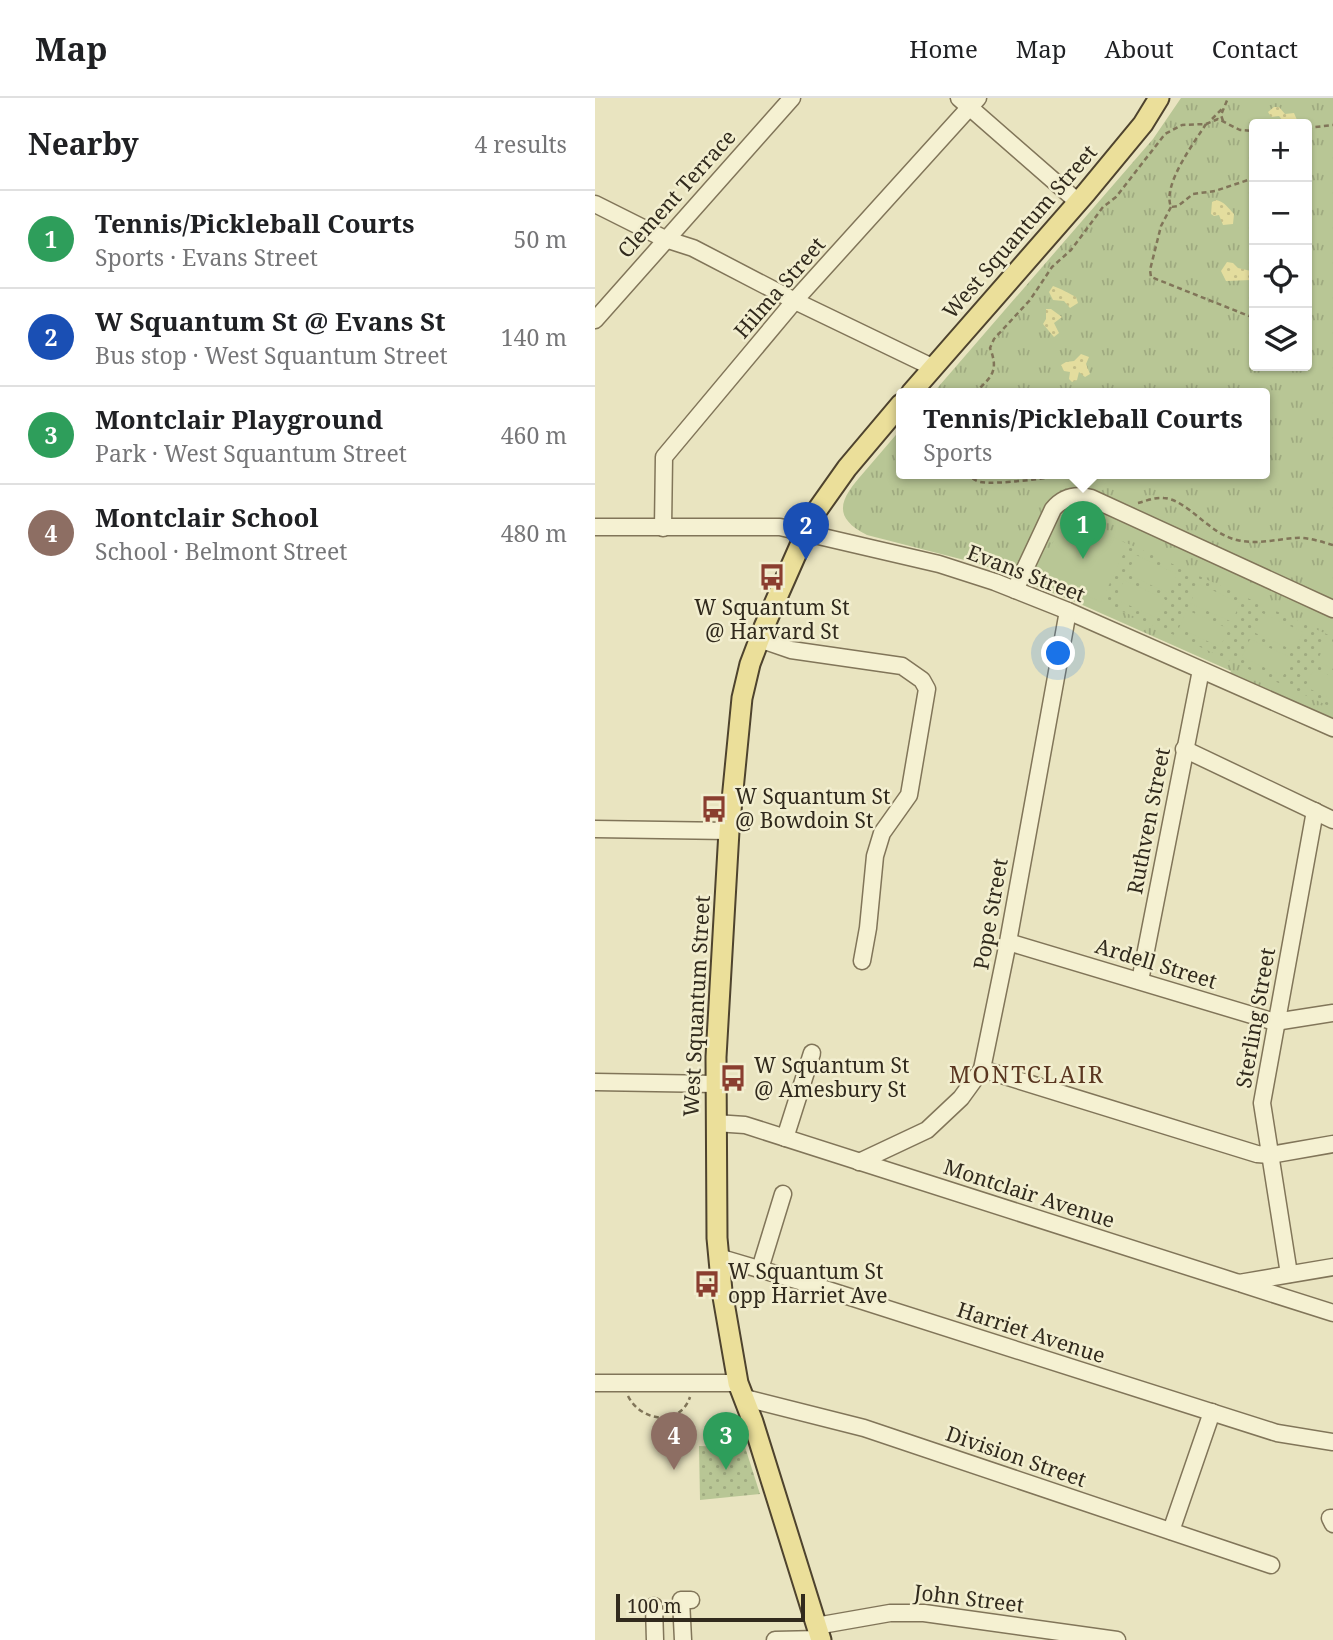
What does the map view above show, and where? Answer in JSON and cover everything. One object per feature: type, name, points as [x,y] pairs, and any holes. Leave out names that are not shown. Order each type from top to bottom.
[{"type":"main road","name":"West Squantum Street","points":[[915,388],[1078,202],[1143,124],[1159,98]]},
{"type":"main road","name":"West Squantum Street","points":[[819,1635],[741,1390],[718,1257],[716,1084],[729,831],[741,709],[747,676],[759,639],[804,533],[847,468],[896,410]]},
{"type":"street","name":"Clement Terrace","points":[[595,320],[792,98]]},
{"type":"street","points":[[969,101],[1078,202]]},
{"type":"street","name":"Hilma Street","points":[[663,527],[664,457],[969,101]]},
{"type":"street","points":[[595,204],[665,239],[693,248],[932,367]]},
{"type":"street","points":[[1015,590],[1053,509],[1064,499],[1081,496],[1091,498],[1333,609]]},
{"type":"street","name":"Evans Street","points":[[595,527],[777,527],[939,564],[995,582],[1068,611],[1333,728]]},
{"type":"street","name":"Pope Street","points":[[859,1162],[927,1130],[961,1098],[982,1069],[1008,942],[1068,611]]},
{"type":"street","points":[[759,639],[791,650],[902,666],[922,680],[927,689],[909,795],[882,833],[875,856],[862,961]]},
{"type":"street","name":"Ruthven Street","points":[[1140,981],[1201,670]]},
{"type":"street","points":[[1184,749],[1333,820]]},
{"type":"street","name":"Sterling Street","points":[[1289,1274],[1262,1103],[1315,811]]},
{"type":"street","points":[[595,829],[729,831]]},
{"type":"street","name":"Ardell Street","points":[[1008,942],[1275,1022],[1333,1013]]},
{"type":"street","points":[[785,1138],[812,1054]]},
{"type":"street","points":[[982,1069],[1257,1154],[1270,1155],[1333,1144]]},
{"type":"street","points":[[595,1082],[716,1084]]},
{"type":"street","name":"Montclair Avenue","points":[[715,1123],[745,1125],[1240,1283],[1333,1267]]},
{"type":"street","points":[[760,1269],[783,1194]]},
{"type":"street","name":"Harriet Avenue","points":[[718,1257],[1277,1433],[1333,1442]]},
{"type":"street","points":[[1240,1283],[1333,1313]]},
{"type":"street","name":"Division Street","points":[[595,1384],[741,1390],[863,1428],[1271,1565]]},
{"type":"street","points":[[1171,1531],[1212,1412]]},
{"type":"street","points":[[1333,1518],[1330,1518],[1333,1524]]},
{"type":"street","points":[[683,1640],[681,1600],[691,1600]]},
{"type":"street","points":[[653,1606],[655,1640]]},
{"type":"street","name":"John Street","points":[[775,1640],[819,1635],[890,1613],[924,1613],[1117,1640]]},
{"type":"path","points":[[1223,121],[1221,115],[1228,98]]},
{"type":"path","points":[[1171,207],[1168,203],[1172,184],[1182,162],[1208,123],[1224,106]]},
{"type":"path","points":[[979,388],[993,373],[996,362],[990,348],[994,338],[1030,300],[1042,279],[1070,250],[1103,207],[1116,197],[1165,134],[1182,124],[1208,123],[1217,119],[1240,130],[1249,131]]},
{"type":"path","points":[[1312,127],[1333,125]]},
{"type":"path","points":[[1171,207],[1178,206],[1193,194],[1215,191],[1249,180]]},
{"type":"path","points":[[1171,207],[1161,226],[1150,270],[1151,277],[1249,316]]},
{"type":"path","points":[[976,479],[983,483],[1045,479]]},
{"type":"path","points":[[1136,503],[1158,498],[1170,499],[1186,507],[1198,519],[1226,537],[1240,541],[1264,542],[1297,537],[1333,545]]},
{"type":"path","points":[[627,1393],[638,1410],[666,1418],[682,1411],[691,1393]]},
{"type":"green space","points":[[1181,98],[1333,98],[1333,738],[1223,689],[1231,671],[1078,603],[980,564],[867,535],[847,521],[844,513],[843,506],[850,489],[896,435],[896,479],[1270,479],[1270,388],[937,388],[1153,139]]},
{"type":"green space","points":[[1065,515],[1333,637],[1333,708],[1039,573]]},
{"type":"green space","points":[[1065,515],[1128,544],[1101,602],[1039,573]]},
{"type":"green space","points":[[1136,555],[1177,574],[1168,593],[1127,574]]},
{"type":"green space","points":[[1124,580],[1165,599],[1157,618],[1115,599]]},
{"type":"green space","points":[[1199,584],[1240,603],[1232,622],[1190,603]]},
{"type":"green space","points":[[1187,610],[1229,629],[1220,647],[1179,628]]},
{"type":"green space","points":[[1262,613],[1303,632],[1295,651],[1253,632]]},
{"type":"green space","points":[[1250,639],[1292,658],[1283,676],[1242,657]]},
{"type":"green space","points":[[1326,643],[1333,646],[1333,669],[1317,661]]},
{"type":"green space","points":[[1314,668],[1333,677],[1333,699],[1305,687]]},
{"type":"green space","points":[[699,1446],[745,1447],[760,1494],[700,1500]]},
{"type":"sand","points":[[1279,107],[1285,114],[1294,113],[1297,119],[1271,117],[1268,112]]},
{"type":"sand","points":[[1216,200],[1234,214],[1233,224],[1223,225],[1219,215],[1211,214],[1212,202]]},
{"type":"sand","points":[[1227,262],[1233,263],[1238,268],[1249,271],[1249,280],[1226,281],[1221,271]]},
{"type":"sand","points":[[1053,286],[1076,297],[1078,303],[1070,308],[1064,301],[1053,300],[1049,292]]},
{"type":"sand","points":[[1046,309],[1051,309],[1062,317],[1054,323],[1059,333],[1054,337],[1043,324]]},
{"type":"sand","points":[[1081,354],[1089,357],[1086,364],[1090,374],[1085,377],[1079,372],[1077,380],[1072,382],[1069,379],[1070,372],[1064,371],[1061,365],[1074,361]]},
{"type":"place","name":"Tennis/Pickleball Courts","points":[[1083,559]]},
{"type":"place","name":"W Squantum St @ Evans St","points":[[806,560]]},
{"type":"place","name":"W Squantum St @ Harvard St","points":[[772,577]]},
{"type":"place","name":"W Squantum St @ Bowdoin St","points":[[714,809]]},
{"type":"place","name":"W Squantum St @ Amesbury St","points":[[733,1078]]},
{"type":"place","name":"W Squantum St opp Harriet Ave","points":[[707,1284]]},
{"type":"place","name":"Montclair School","points":[[674,1470]]},
{"type":"place","name":"Montclair Playground","points":[[726,1470]]},
{"type":"district","name":"MONTCLAIR","points":[[1027,1075]]}]
